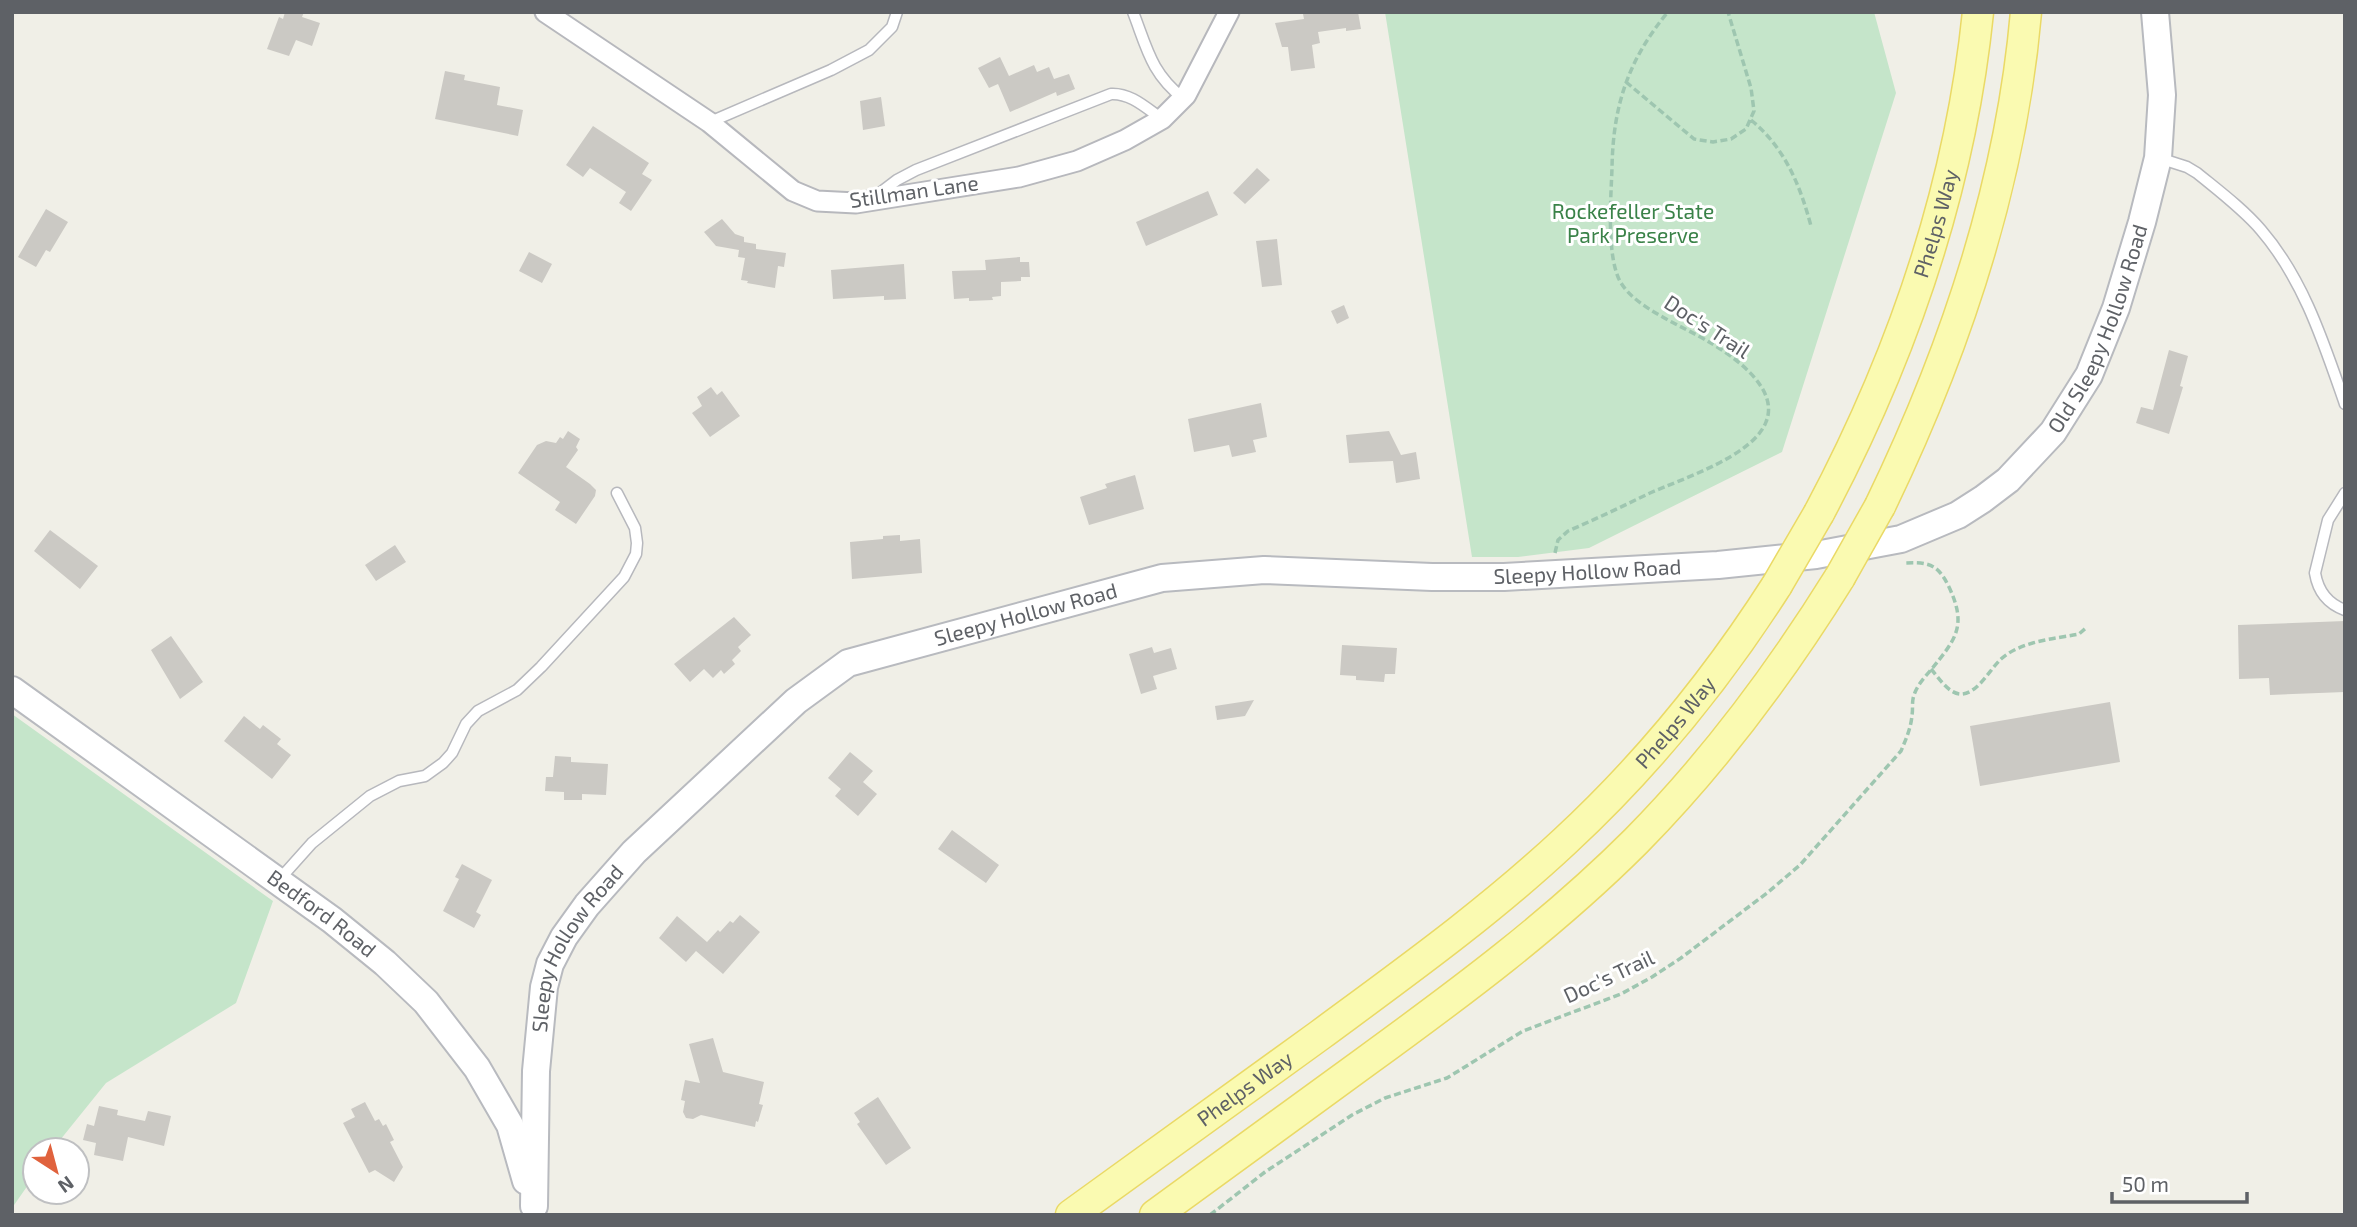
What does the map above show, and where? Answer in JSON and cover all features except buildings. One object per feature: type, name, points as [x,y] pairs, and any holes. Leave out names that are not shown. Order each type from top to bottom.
[{"type":"main road","name":"Phelps Way","points":[[1071,1215],[1419,963],[1531,873],[1601,806],[1667,735],[1727,660],[1777,585],[1819,513],[1876,398],[1918,285],[1952,166],[1968,85],[1978,12]]},
{"type":"main road","points":[[1154,1215],[1488,972],[1600,876],[1672,803],[1736,728],[1793,652],[1880,506],[1934,384],[1972,278],[1995,191],[2008,131],[2026,12]]},
{"type":"street","name":"Stillman Lane","points":[[545,12],[709,122],[793,191],[817,201],[856,203],[1019,177],[1077,161],[1162,119],[1183,98],[1229,12]]},
{"type":"street","name":"Old Sleepy Hollow Road","points":[[1875,545],[1931,528],[1958,515],[2008,480],[2053,432],[2088,375],[2103,344],[2143,222],[2158,158],[2162,95],[2155,12]]},
{"type":"street","name":"Sleepy Hollow Road","points":[[535,1210],[536,1071],[544,987],[550,964],[564,937],[587,905],[634,852],[796,701],[848,663],[1162,578],[1264,570],[1433,577],[1556,576],[1718,565],[1816,555],[1875,545]]},
{"type":"street","name":"Bedford Road","points":[[12,690],[332,920],[385,963],[426,1002],[477,1068],[510,1125],[535,1210]]},
{"type":"lane","points":[[709,122],[869,50],[892,27],[898,12]]},
{"type":"lane","points":[[1133,12],[1154,67],[1168,87],[1183,98]]},
{"type":"lane","points":[[870,201],[897,180],[916,170],[1111,94],[1131,98],[1162,119]]},
{"type":"lane","points":[[2158,158],[2197,173],[2262,230],[2281,257],[2310,309],[2345,404]]},
{"type":"lane","points":[[278,881],[312,843],[370,796],[398,781],[425,776],[443,764],[478,711],[517,690],[624,577],[636,554],[637,543],[635,528],[617,493]]},
{"type":"lane","points":[[2345,493],[2328,520],[2315,573],[2327,599],[2335,607],[2345,610]]},
{"type":"path","name":"Doc's Trail","points":[[1556,561],[1555,548],[1558,540],[1568,531],[1702,471],[1741,450],[1757,436],[1766,422],[1769,408],[1758,383],[1729,355],[1634,298],[1621,283],[1613,261],[1612,159],[1619,103],[1633,62],[1668,12]]},
{"type":"path","points":[[1626,82],[1694,139],[1713,142],[1731,139],[1746,129],[1754,111],[1751,88],[1728,12]]},
{"type":"path","points":[[1751,120],[1766,132],[1784,155],[1803,198],[1811,226]]},
{"type":"path","name":"Doc's Trail","points":[[1210,1215],[1265,1172],[1352,1115],[1385,1098],[1447,1078],[1523,1031],[1621,994],[1681,958],[1767,893],[1800,865],[1901,751],[1909,732],[1913,699],[1921,682],[1931,670],[1951,691],[1961,694],[1971,691],[2003,657],[2022,646],[2079,634],[2086,628]]},
{"type":"green space","name":"Rockefeller State Park Preserve","points":[[1385,12],[1874,12],[1896,93],[1782,452],[1589,548],[1518,557],[1472,557]]},
{"type":"green space","points":[[12,714],[273,901],[236,1003],[106,1083],[63,1136],[21,1136],[21,1195],[12,1208]]}]
